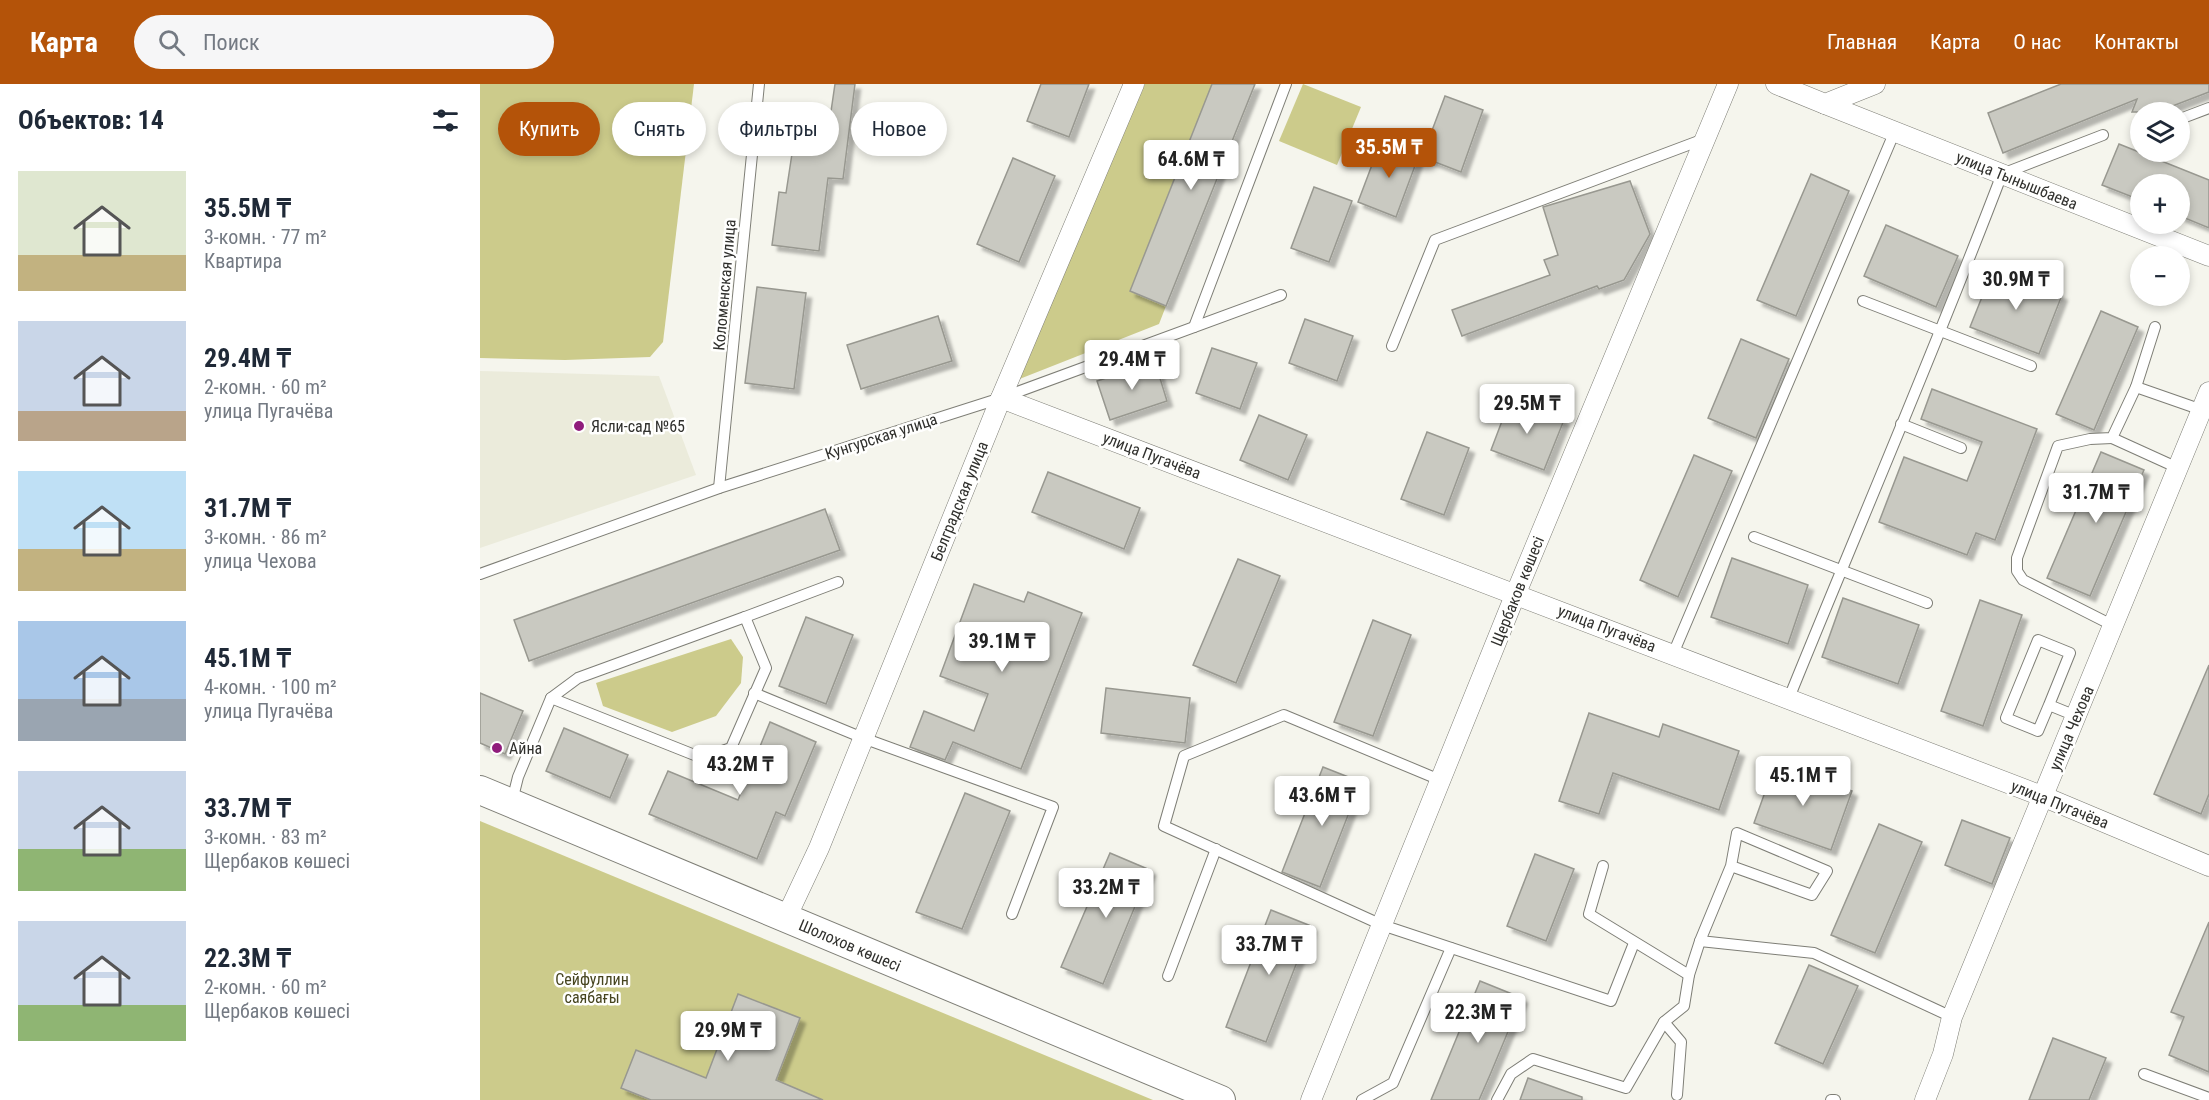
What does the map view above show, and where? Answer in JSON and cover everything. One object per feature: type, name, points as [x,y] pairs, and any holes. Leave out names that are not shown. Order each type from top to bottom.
[{"type":"main road","name":"Шолохов көшесі","points":[[480,790],[1221,1100]]},
{"type":"street","name":"Белградская улица","points":[[786,918],[819,848],[1001,398],[1134,84]]},
{"type":"street","name":"Щербаков көшесі","points":[[1311,1100],[1516,593],[1728,84]]},
{"type":"street","points":[[1776,84],[1826,104],[1875,84]]},
{"type":"street","name":"улица Тынышбаева","points":[[1826,104],[2209,256]]},
{"type":"street","name":"улица Пугачёва","points":[[1001,398],[2042,796],[2209,866]]},
{"type":"street","name":"улица Чехова","points":[[1925,1100],[1942,1054],[1952,1017],[2205,401]]},
{"type":"lane","name":"Коломенская улица","points":[[719,488],[759,84]]},
{"type":"lane","points":[[1194,327],[1286,84]]},
{"type":"lane","points":[[2190,115],[2209,108]]},
{"type":"lane","points":[[1673,654],[1895,131]]},
{"type":"lane","points":[[1789,698],[1941,331],[2002,174],[2103,135]]},
{"type":"lane","points":[[1392,346],[1435,240],[1704,139]]},
{"type":"lane","name":"Кунгурская улица","points":[[480,574],[719,488],[1001,398],[1281,295]]},
{"type":"lane","points":[[1863,301],[2031,366]]},
{"type":"lane","points":[[2112,438],[2136,387],[2155,327]]},
{"type":"lane","points":[[2136,387],[2205,401]]},
{"type":"lane","points":[[1901,424],[1961,448]]},
{"type":"lane","points":[[2114,626],[2028,584],[2019,576],[2017,565],[2058,446],[2112,438],[2178,468]]},
{"type":"lane","points":[[1754,537],[1927,603]]},
{"type":"lane","points":[[511,803],[518,777],[551,698],[578,678],[838,582]]},
{"type":"lane","points":[[551,698],[702,758],[731,748],[766,668],[746,617]]},
{"type":"lane","points":[[2038,640],[2070,653],[2049,705],[2038,731],[2006,718],[2038,640]]},
{"type":"lane","points":[[754,693],[863,738],[1053,807],[1012,914]]},
{"type":"lane","points":[[2049,705],[2076,716]]},
{"type":"lane","points":[[1440,780],[1284,715],[1184,756],[1164,826],[1382,925],[1611,1001],[1634,943]]},
{"type":"lane","points":[[1497,1100],[1511,1074],[1533,1059],[1626,1088],[1664,1022],[1684,1006],[1689,975],[1700,941],[1731,866],[1737,833],[1827,871],[1812,895],[1731,866]]},
{"type":"lane","points":[[1168,976],[1216,849]]},
{"type":"lane","points":[[1603,866],[1589,914],[1689,975]]},
{"type":"lane","points":[[1700,941],[1814,953],[1952,1017]]},
{"type":"lane","points":[[1362,1100],[1393,1083],[1451,948]]},
{"type":"lane","points":[[1664,1022],[1681,1042],[1677,1095]]},
{"type":"lane","points":[[2144,1074],[2209,1098]]},
{"type":"shaded area","name":"Ясли-сад №65","points":[[480,371],[659,376],[696,475],[480,548]]},
{"type":"green space","points":[[480,84],[694,84],[692,102],[612,102],[612,156],[685,156],[663,342],[650,357],[565,360],[480,358]]},
{"type":"green space","points":[[1145,84],[1212,84],[1130,291],[1166,306],[1159,324],[1017,380]]},
{"type":"green space","points":[[1303,84],[1361,107],[1337,165],[1279,141]]},
{"type":"green space","points":[[731,639],[743,657],[741,683],[716,716],[672,732],[603,706],[596,683]]},
{"type":"green space","name":"Сейфуллин саябағы","points":[[480,821],[1153,1100],[480,1100]]},
{"type":"building","points":[[835,84],[855,84],[843,179],[828,178],[819,251],[772,245],[779,192],[786,193],[792,156],[839,156],[839,102],[832,102]]},
{"type":"building","points":[[1041,84],[1089,84],[1069,137],[1027,121]]},
{"type":"building","points":[[1212,84],[1255,84],[1166,306],[1130,291]]},
{"type":"building","points":[[2061,84],[2209,84],[2209,92],[2183,102],[2136,102],[2137,99],[2003,153],[1988,113]]},
{"type":"building","points":[[1445,96],[1483,110],[1461,172],[1422,157]]},
{"type":"building","points":[[1381,141],[1419,155],[1396,217],[1358,202]]},
{"type":"building","points":[[2119,144],[2130,148],[2130,162],[2164,162],[2209,180],[2209,228],[2190,220],[2190,174],[2130,174],[2130,196],[2102,185]]},
{"type":"building","points":[[1013,158],[1055,176],[1019,262],[977,244]]},
{"type":"building","points":[[1811,174],[1849,191],[1796,316],[1757,300]]},
{"type":"building","points":[[1630,181],[1650,234],[1624,280],[1599,289],[1597,286],[1462,336],[1452,310],[1550,275],[1544,260],[1558,255],[1543,207]]},
{"type":"building","points":[[1314,187],[1352,201],[1329,262],[1291,248]]},
{"type":"building","points":[[1886,225],[1958,256],[1936,307],[1864,276]]},
{"type":"building","points":[[1994,267],[2062,295],[2039,354],[1970,327]]},
{"type":"building","points":[[757,287],[806,293],[794,389],[745,383]]},
{"type":"building","points":[[2101,311],[2138,327],[2094,430],[2056,414]]},
{"type":"building","points":[[938,316],[952,361],[861,389],[847,345]]},
{"type":"building","points":[[1305,319],[1353,336],[1337,381],[1289,363]]},
{"type":"building","points":[[1741,339],[1789,359],[1756,438],[1708,418]]},
{"type":"building","points":[[1212,348],[1257,363],[1240,409],[1196,393]]},
{"type":"building","points":[[1155,362],[1167,401],[1110,420],[1097,381]]},
{"type":"building","points":[[1932,389],[2037,429],[1995,540],[1976,533],[1967,555],[1879,522],[1904,457],[1967,481],[1982,442],[1921,419]]},
{"type":"building","points":[[1510,400],[1564,420],[1544,470],[1491,450]]},
{"type":"building","points":[[1259,415],[1307,435],[1288,480],[1240,460]]},
{"type":"building","points":[[1427,432],[1469,448],[1444,515],[1401,499]]},
{"type":"building","points":[[2101,452],[2144,470],[2090,596],[2047,578]]},
{"type":"building","points":[[1694,455],[1732,471],[1678,597],[1640,580]]},
{"type":"building","points":[[1048,472],[1140,508],[1124,549],[1032,512]]},
{"type":"building","points":[[825,509],[840,550],[529,661],[514,620]]},
{"type":"building","points":[[1732,558],[1808,585],[1788,644],[1711,617]]},
{"type":"building","points":[[1238,559],[1280,576],[1236,683],[1193,665]]},
{"type":"building","points":[[974,584],[1024,602],[1028,592],[1082,613],[1021,769],[953,742],[945,760],[910,747],[924,711],[974,731],[988,694],[940,676]]},
{"type":"building","points":[[1843,598],[1919,625],[1898,684],[1822,657]]},
{"type":"building","points":[[1980,600],[2022,615],[1983,726],[1941,711]]},
{"type":"building","points":[[806,617],[853,635],[826,704],[779,686]]},
{"type":"building","points":[[1373,620],[1411,635],[1373,736],[1334,722]]},
{"type":"building","points":[[2209,665],[2209,794],[2201,814],[2154,794]]},
{"type":"building","points":[[1106,688],[1190,698],[1185,743],[1101,733]]},
{"type":"building","points":[[480,693],[523,711],[505,754],[480,743]]},
{"type":"building","points":[[1589,713],[1659,737],[1663,724],[1739,751],[1719,810],[1613,773],[1599,814],[1559,801]]},
{"type":"building","points":[[770,722],[816,742],[785,816],[776,812],[757,859],[649,814],[668,771],[738,800]]},
{"type":"building","points":[[564,728],[628,755],[610,798],[546,771]]},
{"type":"building","points":[[1775,764],[1852,791],[1831,850],[1754,823]]},
{"type":"building","points":[[1323,767],[1361,782],[1320,887],[1282,872]]},
{"type":"building","points":[[965,793],[1010,811],[962,929],[916,912]]},
{"type":"building","points":[[1962,820],[2010,838],[1992,884],[1945,865]]},
{"type":"building","points":[[1879,824],[1922,842],[1875,953],[1831,935]]},
{"type":"building","points":[[1110,853],[1150,870],[1103,984],[1061,967]]},
{"type":"building","points":[[1535,854],[1574,869],[1546,941],[1507,926]]},
{"type":"building","points":[[1271,910],[1311,926],[1266,1042],[1226,1027]]},
{"type":"building","points":[[2209,922],[2209,1072],[2169,1055],[2184,1017],[2171,1012]]},
{"type":"building","points":[[1809,965],[1858,986],[1823,1064],[1775,1043]]},
{"type":"building","points":[[1480,981],[1522,998],[1479,1100],[1431,1100]]},
{"type":"building","points":[[738,994],[800,1018],[776,1080],[823,1100],[651,1100],[621,1088],[636,1050],[706,1078]]},
{"type":"building","points":[[2053,1038],[2106,1058],[2089,1100],[2029,1100]]},
{"type":"building","points":[[1528,1078],[1582,1097],[1582,1100],[1520,1100]]},
{"type":"place","name":"Ясли-сад №65","points":[[579,426]]},
{"type":"place","name":"Айна","points":[[497,748]]}]
